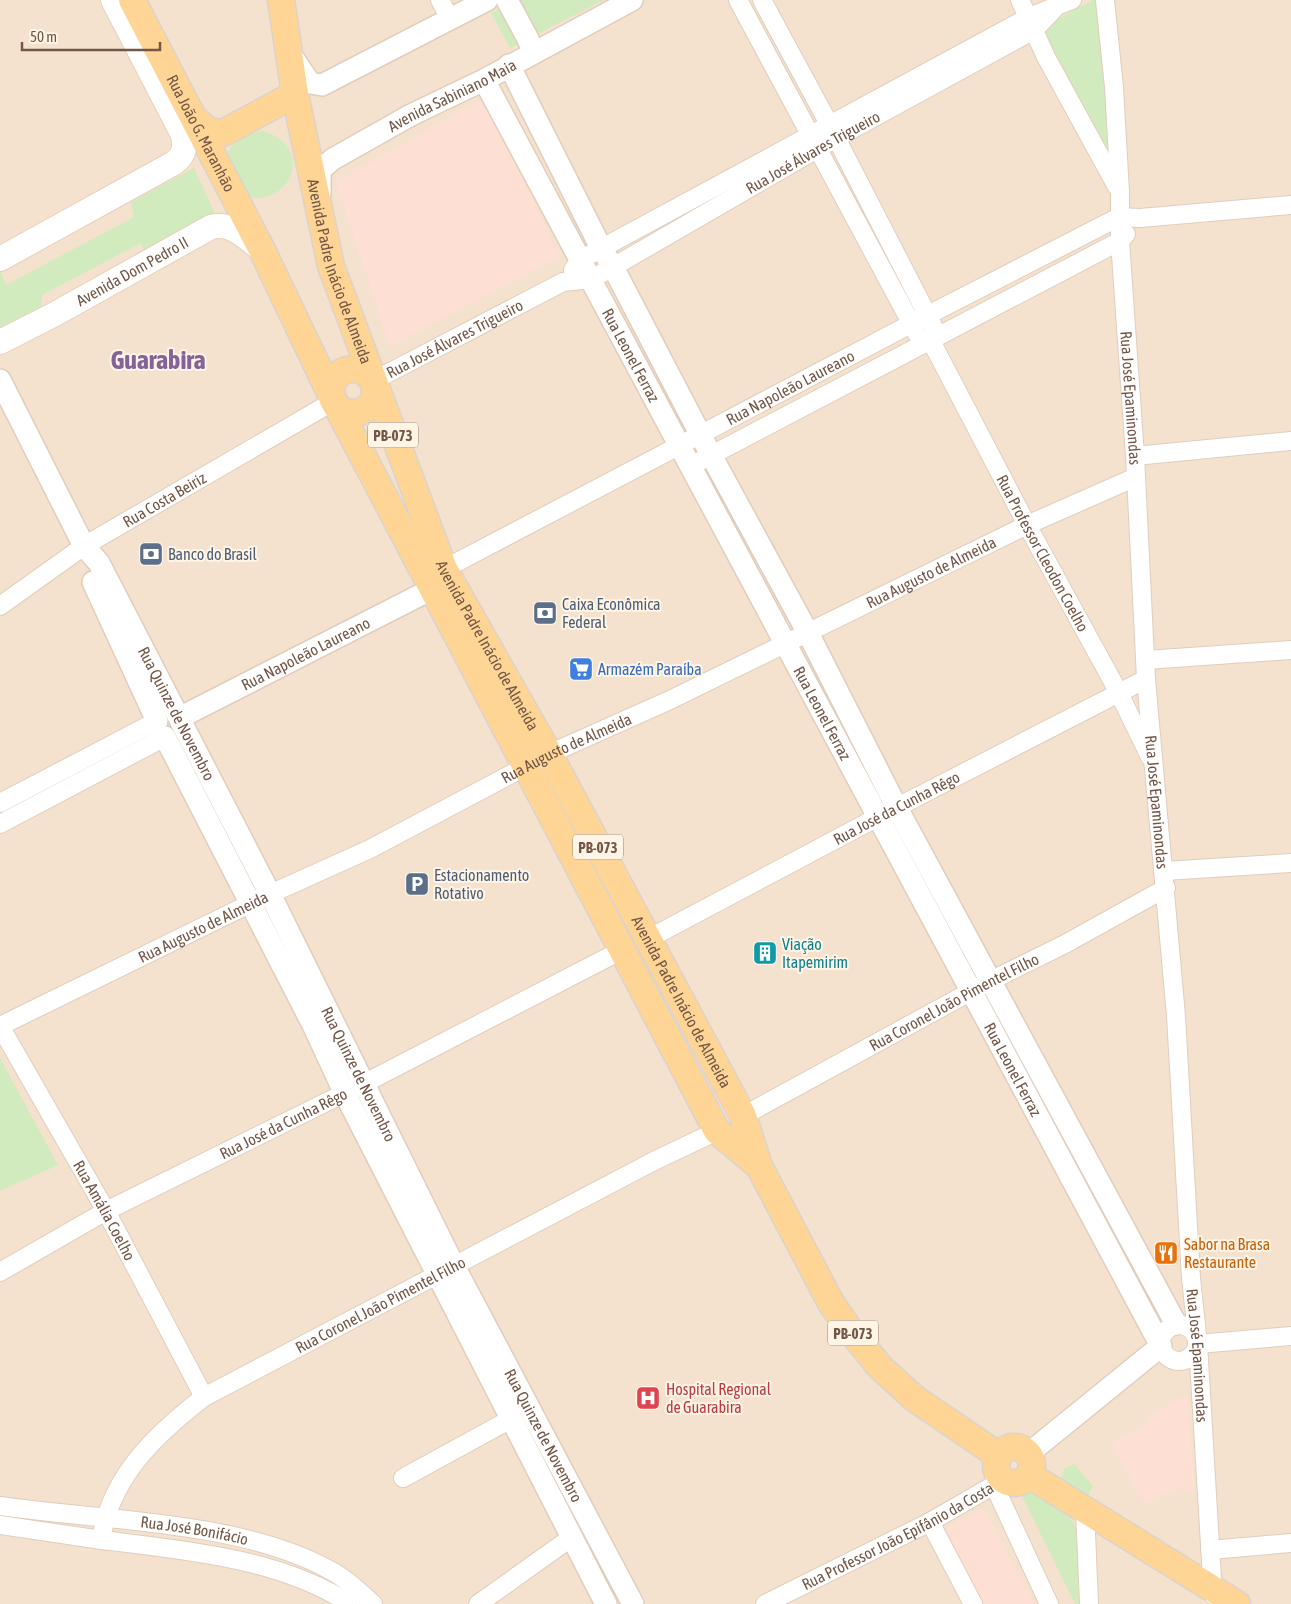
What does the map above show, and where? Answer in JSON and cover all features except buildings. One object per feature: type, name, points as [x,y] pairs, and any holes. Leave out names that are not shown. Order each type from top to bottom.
[{"type":"main road","name":"Rua João G. Maranhão","points":[[0,259],[174,163],[180,158],[184,149],[182,133],[113,0]]},
{"type":"main road","name":"Rua João G. Maranhão","points":[[132,0],[242,212]]},
{"type":"main road","name":"PB-073","points":[[281,0],[295,94]]},
{"type":"main road","points":[[194,119],[209,131],[223,133],[295,94]]},
{"type":"main road","name":"Avenida Padre Inácio de Almeida","points":[[295,94],[331,266],[373,381],[438,579]]},
{"type":"main road","name":"Avenida Padre Inácio de Almeida","points":[[242,212],[334,401],[438,579],[538,760],[648,940],[743,1116],[759,1166],[831,1302],[880,1367],[998,1473]]},
{"type":"main road","name":"Avenida Dom Pedro II","points":[[0,342],[55,314],[211,227],[218,226],[232,229],[262,250]]},
{"type":"main road","points":[[334,401],[332,386],[340,373],[355,369],[369,375],[373,381]]},
{"type":"main road","name":"Avenida Padre Inácio de Almeida","points":[[538,760],[622,950],[717,1130],[759,1166]]},
{"type":"main road","points":[[622,950],[627,956],[640,957],[648,948],[648,940]]},
{"type":"main road","points":[[717,1130],[716,1116],[722,1109],[736,1109],[743,1116]]},
{"type":"main road","points":[[998,1473],[1002,1452],[1013,1447],[1018,1448],[1028,1465],[1085,1509],[1214,1597],[1237,1604]]},
{"type":"street","points":[[440,0],[450,19]]},
{"type":"street","points":[[506,0],[528,39],[532,52]]},
{"type":"street","name":"Avenida Sabiniano Maia","points":[[322,223],[320,170],[333,159],[411,115],[484,80],[532,52],[632,0]]},
{"type":"street","name":"Rua Professor Cleodon Coelho","points":[[738,0],[912,324],[930,339],[1027,525],[1119,693],[1155,768]]},
{"type":"street","name":"Rua Professor Cleodon Coelho","points":[[762,0],[833,131],[928,315],[930,339]]},
{"type":"street","points":[[1020,0],[1046,57],[1120,192]]},
{"type":"street","name":"Rua José Álvares Trigueiro","points":[[373,381],[563,282],[591,278],[613,267],[833,131],[1032,24],[1054,9],[1072,0]]},
{"type":"street","name":"Rua José Epaminondas","points":[[1105,0],[1114,87],[1120,192],[1120,241],[1135,456],[1146,679],[1177,1026],[1191,1278],[1198,1344],[1214,1597]]},
{"type":"street","points":[[289,52],[310,83],[322,85],[481,1]]},
{"type":"street","name":"Rua Leonel Ferraz","points":[[510,66],[601,248],[613,267],[711,455],[808,633],[888,812]]},
{"type":"street","name":"Rua Leonel Ferraz","points":[[484,80],[786,644],[888,812],[981,987],[1161,1346]]},
{"type":"street","name":"Rua José Álvares Trigueiro","points":[[563,282],[580,260],[601,248],[815,142]]},
{"type":"street","name":"Rua Napoleão Laureano","points":[[179,718],[438,579],[700,434],[1119,218],[1140,218],[1291,205]]},
{"type":"street","name":"Rua Napoleão Laureano","points":[[691,466],[1120,241],[1140,218]]},
{"type":"street","name":"Rua Quinze de Novembro","points":[[0,380],[84,546],[99,563],[365,1083],[511,1419],[606,1604]]},
{"type":"street","name":"Rua Costa Beiriz","points":[[0,606],[84,546],[334,401]]},
{"type":"street","points":[[1135,456],[1291,441]]},
{"type":"street","name":"Rua Augusto de Almeida","points":[[0,1026],[270,894],[370,849],[538,760],[670,700],[1027,525],[1136,478]]},
{"type":"street","name":"Rua Quinze de Novembro","points":[[84,546],[94,584],[161,729],[252,904],[314,1027],[345,1094],[633,1604]]},
{"type":"street","points":[[1146,660],[1291,650]]},
{"type":"street","name":"Rua José da Cunha Rêgo","points":[[648,940],[888,812],[1146,679]]},
{"type":"street","points":[[161,729],[173,736],[179,731],[179,718]]},
{"type":"street","points":[[0,803],[161,729]]},
{"type":"street","points":[[0,824],[161,729]]},
{"type":"street","points":[[1165,880],[1291,863]]},
{"type":"street","name":"Rua Coronel João Pimentel Filho","points":[[743,1116],[981,987],[1065,944],[1165,880]]},
{"type":"street","name":"Rua José da Cunha Rêgo","points":[[0,1272],[106,1211],[345,1094],[622,950]]},
{"type":"street","name":"Rua Leonel Ferraz","points":[[981,987],[1176,1324]]},
{"type":"street","name":"Rua Amália Coelho","points":[[0,1026],[106,1211],[204,1398]]},
{"type":"street","name":"Rua Coronel João Pimentel Filho","points":[[101,1540],[104,1519],[120,1483],[147,1446],[172,1422],[204,1398],[445,1270],[717,1130]]},
{"type":"street","points":[[1177,1362],[1193,1355],[1198,1344],[1192,1329],[1176,1324],[1163,1334],[1161,1346],[1166,1356],[1177,1362],[1199,1380]]},
{"type":"street","points":[[1198,1344],[1291,1336]]},
{"type":"street","points":[[1028,1465],[1161,1346]]},
{"type":"street","points":[[403,1478],[511,1419]]},
{"type":"street","points":[[998,1473],[1049,1604]]},
{"type":"street","name":"Rua Professor João Epifânio da Costa","points":[[765,1604],[930,1522],[998,1473]]},
{"type":"street","name":"Rua José Bonifácio","points":[[0,1506],[227,1534],[271,1545],[335,1573],[373,1604]]},
{"type":"street","points":[[1085,1509],[1089,1604]]},
{"type":"street","points":[[930,1522],[973,1604]]},
{"type":"street","name":"Rua José Bonifácio","points":[[0,1525],[159,1547],[243,1562],[326,1590],[350,1604]]},
{"type":"street","points":[[478,1604],[572,1537]]},
{"type":"street","points":[[1210,1550],[1291,1543]]},
{"type":"shaded area","points":[[0,0],[1291,0],[1291,1604],[0,1604]]},
{"type":"shaded area","points":[[483,99],[560,256],[390,346],[336,182]]},
{"type":"shaded area","points":[[1187,1395],[1194,1489],[1185,1493],[1182,1486],[1145,1504],[1111,1444],[1150,1423],[1147,1417]]},
{"type":"shaded area","points":[[983,1509],[1035,1604],[981,1604],[943,1531]]},
{"type":"green space","points":[[515,0],[604,0],[510,48],[491,13]]},
{"type":"green space","points":[[1093,0],[1103,0],[1115,163],[1037,30]]},
{"type":"green space","points":[[262,131],[277,137],[288,147],[293,161],[293,169],[283,188],[271,195],[258,198],[244,193],[229,170],[226,160],[227,154],[236,142]]},
{"type":"green space","points":[[194,168],[217,218],[145,255],[141,243],[42,295],[41,310],[0,331],[0,270],[6,285],[134,217],[131,202]]},
{"type":"green space","points":[[0,1058],[58,1165],[0,1191]]},
{"type":"green space","points":[[1074,1464],[1093,1486],[1088,1495],[1085,1496],[1061,1480],[1064,1469]]},
{"type":"green space","points":[[1024,1486],[1061,1508],[1070,1517],[1076,1528],[1084,1566],[1086,1604],[1075,1604],[1021,1494],[1021,1487]]},
{"type":"place","name":"Banco do Brasil","points":[[151,554]]},
{"type":"place","name":"Caixa Econômica Federal","points":[[545,613]]},
{"type":"place","name":"Armazém Paraíba","points":[[581,669]]},
{"type":"place","name":"Estacionamento Rotativo","points":[[417,884]]},
{"type":"place","name":"Viação Itapemirim","points":[[765,953]]},
{"type":"place","name":"Sabor na Brasa Restaurante","points":[[1166,1253]]},
{"type":"place","name":"Hospital Regional de Guarabira","points":[[648,1398]]},
{"type":"district","name":"Guarabira","points":[[158,360]]}]
